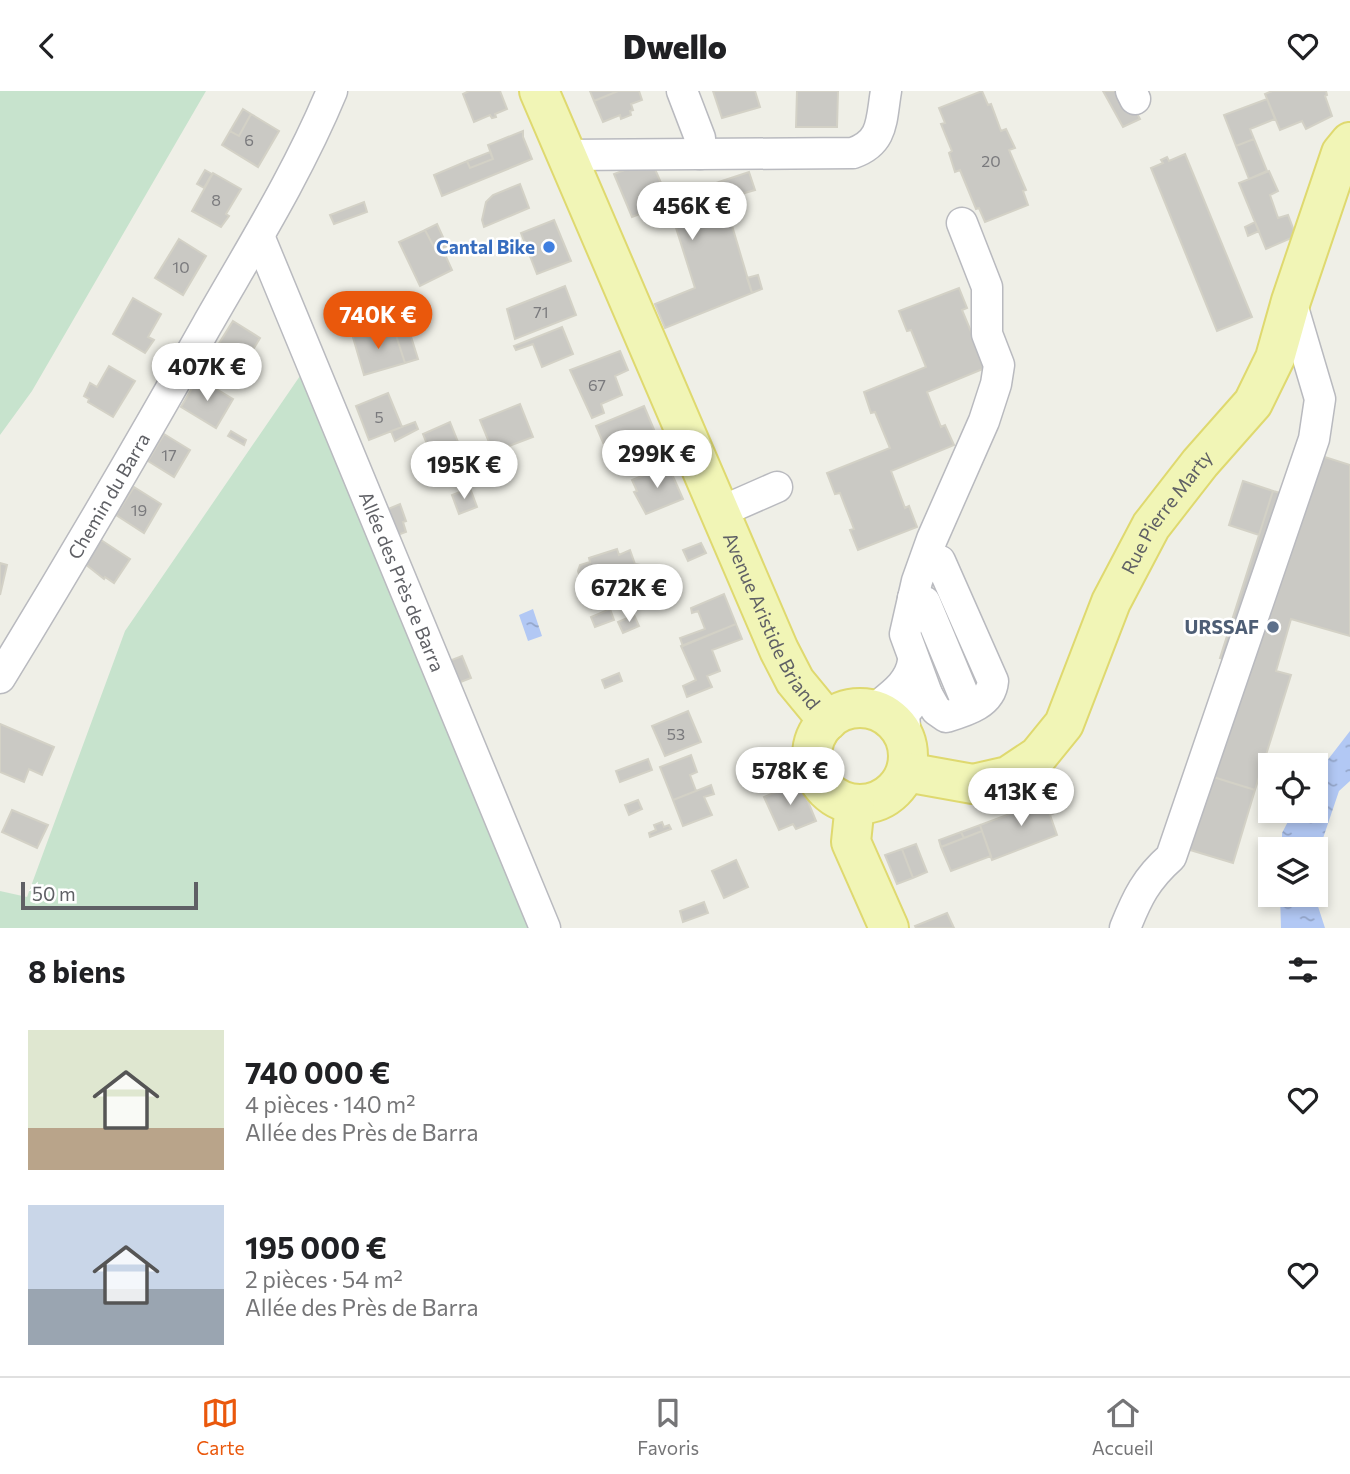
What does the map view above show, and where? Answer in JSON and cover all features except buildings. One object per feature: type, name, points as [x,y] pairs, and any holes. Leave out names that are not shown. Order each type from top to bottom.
[{"type":"main road","name":"Avenue Aristide Briand","points":[[539,91],[779,650],[795,681],[828,721]]},
{"type":"main road","name":"Rue Pierre Marty","points":[[906,757],[973,784],[1008,776],[1038,756],[1064,724],[1111,602],[1151,526],[1200,463],[1253,403],[1275,358],[1291,301],[1341,153],[1350,142]]},
{"type":"main road","points":[[873,710],[887,716],[899,727],[906,757],[898,786],[886,797],[871,803],[855,804],[840,800],[827,791],[813,764],[813,748],[818,733],[828,721],[841,712],[873,710]]},
{"type":"main road","points":[[855,804],[851,842],[889,928]]},
{"type":"street","name":"Chemin du Barra","points":[[0,678],[84,541],[259,236],[309,145],[332,91]]},
{"type":"street","points":[[682,91],[701,138],[700,154]]},
{"type":"street","points":[[566,155],[853,153],[866,148],[874,141],[880,128],[886,91]]},
{"type":"street","points":[[926,556],[940,561],[993,681],[992,692],[982,702],[946,717],[936,711],[926,694],[905,633],[926,556],[984,421],[999,365],[988,334],[988,287],[962,223]]},
{"type":"street","name":"Allée des Près de Barra","points":[[259,236],[545,928]]},
{"type":"street","points":[[1125,928],[1152,873],[1171,857],[1314,439],[1320,400],[1291,301]]},
{"type":"street","points":[[720,512],[777,487]]},
{"type":"street","points":[[910,610],[925,602],[969,708]]},
{"type":"street","points":[[873,710],[899,689],[912,673],[913,661]]},
{"type":"street","points":[[906,757],[904,714],[919,696],[926,694]]},
{"type":"green space","points":[[0,91],[206,91],[32,391],[0,435]]},
{"type":"green space","points":[[302,373],[538,928],[0,928],[0,891],[27,897],[125,631]]},
{"type":"water","points":[[533,609],[542,636],[528,641],[519,615]]},
{"type":"water","points":[[1350,731],[1350,781],[1339,791],[1323,837],[1282,837],[1287,823],[1328,823],[1328,759]]},
{"type":"water","points":[[1280,907],[1318,907],[1325,928],[1281,928]]},
{"type":"place","name":"Cantal Bike","points":[[549,247]]},
{"type":"place","name":"URSSAF","points":[[1273,627]]}]
